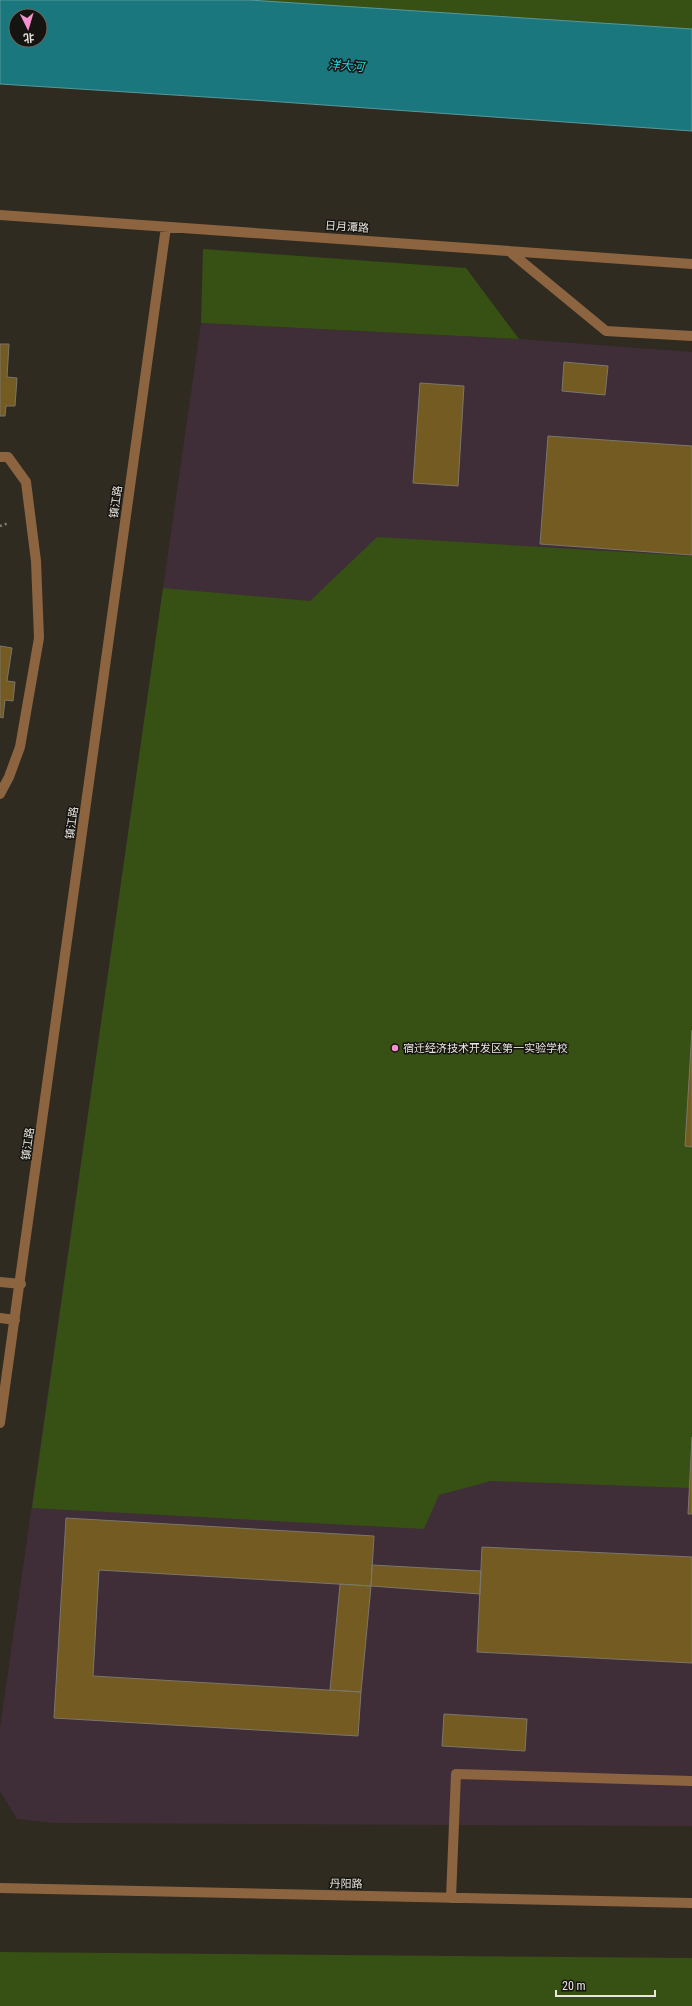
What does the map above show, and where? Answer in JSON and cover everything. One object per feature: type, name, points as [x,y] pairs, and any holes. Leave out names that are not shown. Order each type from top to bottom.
[{"type":"street","name":"日月潭路","points":[[0,215],[692,264]]},
{"type":"street","name":"镇江路","points":[[0,1423],[166,227]]},
{"type":"street","points":[[508,251],[606,330],[692,336]]},
{"type":"street","points":[[0,457],[8,457],[26,482],[36,561],[40,638],[20,747],[9,777],[0,794]]},
{"type":"street","points":[[0,1282],[20,1284]]},
{"type":"street","points":[[0,1318],[15,1320]]},
{"type":"street","points":[[451,1898],[456,1774],[692,1781]]},
{"type":"street","name":"丹阳路","points":[[0,1888],[692,1903]]},
{"type":"shaded area","name":"宿迁经济技术开发区第一实验学校","points":[[201,323],[519,339],[692,352],[692,1826],[54,1823],[17,1819],[0,1791],[0,1728]]},
{"type":"green space","points":[[249,0],[692,0],[692,29]]},
{"type":"green space","points":[[203,249],[466,268],[519,339],[201,323]]},
{"type":"green space","name":"宿迁经济技术开发区第一实验学校","points":[[377,537],[692,556],[692,1447],[689,1488],[491,1481],[439,1495],[424,1529],[32,1508],[163,588],[310,601]]},
{"type":"green space","points":[[0,1952],[692,1958],[692,2006],[0,2006]]},
{"type":"water","name":"洋大河","points":[[0,0],[249,0],[692,29],[692,131],[0,84]]},
{"type":"building","points":[[0,344],[9,344],[7,377],[17,378],[15,406],[6,406],[5,416],[0,416]]},
{"type":"building","points":[[564,362],[608,366],[605,395],[562,391]]},
{"type":"building","points":[[420,383],[464,386],[458,486],[413,483]]},
{"type":"building","points":[[548,436],[692,446],[692,555],[540,544]]},
{"type":"building","points":[[0,646],[12,648],[7,681],[15,682],[13,701],[5,700],[3,718],[0,717]]},
{"type":"building","points":[[692,1030],[692,1147],[685,1146]]},
{"type":"building","points":[[692,1437],[692,1514],[688,1514]]},
{"type":"building","points":[[66,1518],[374,1536],[371,1586],[99,1570],[93,1676],[361,1692],[358,1736],[54,1718]]},
{"type":"building","points":[[482,1547],[692,1557],[692,1663],[477,1652]]},
{"type":"building","points":[[372,1565],[481,1571],[480,1594],[371,1586]]},
{"type":"building","points":[[340,1584],[371,1586],[361,1692],[330,1690]]},
{"type":"building","points":[[444,1714],[527,1719],[525,1751],[442,1746]]},
{"type":"place","name":"宿迁经济技术开发区第一实验学校","points":[[395,1048]]}]
